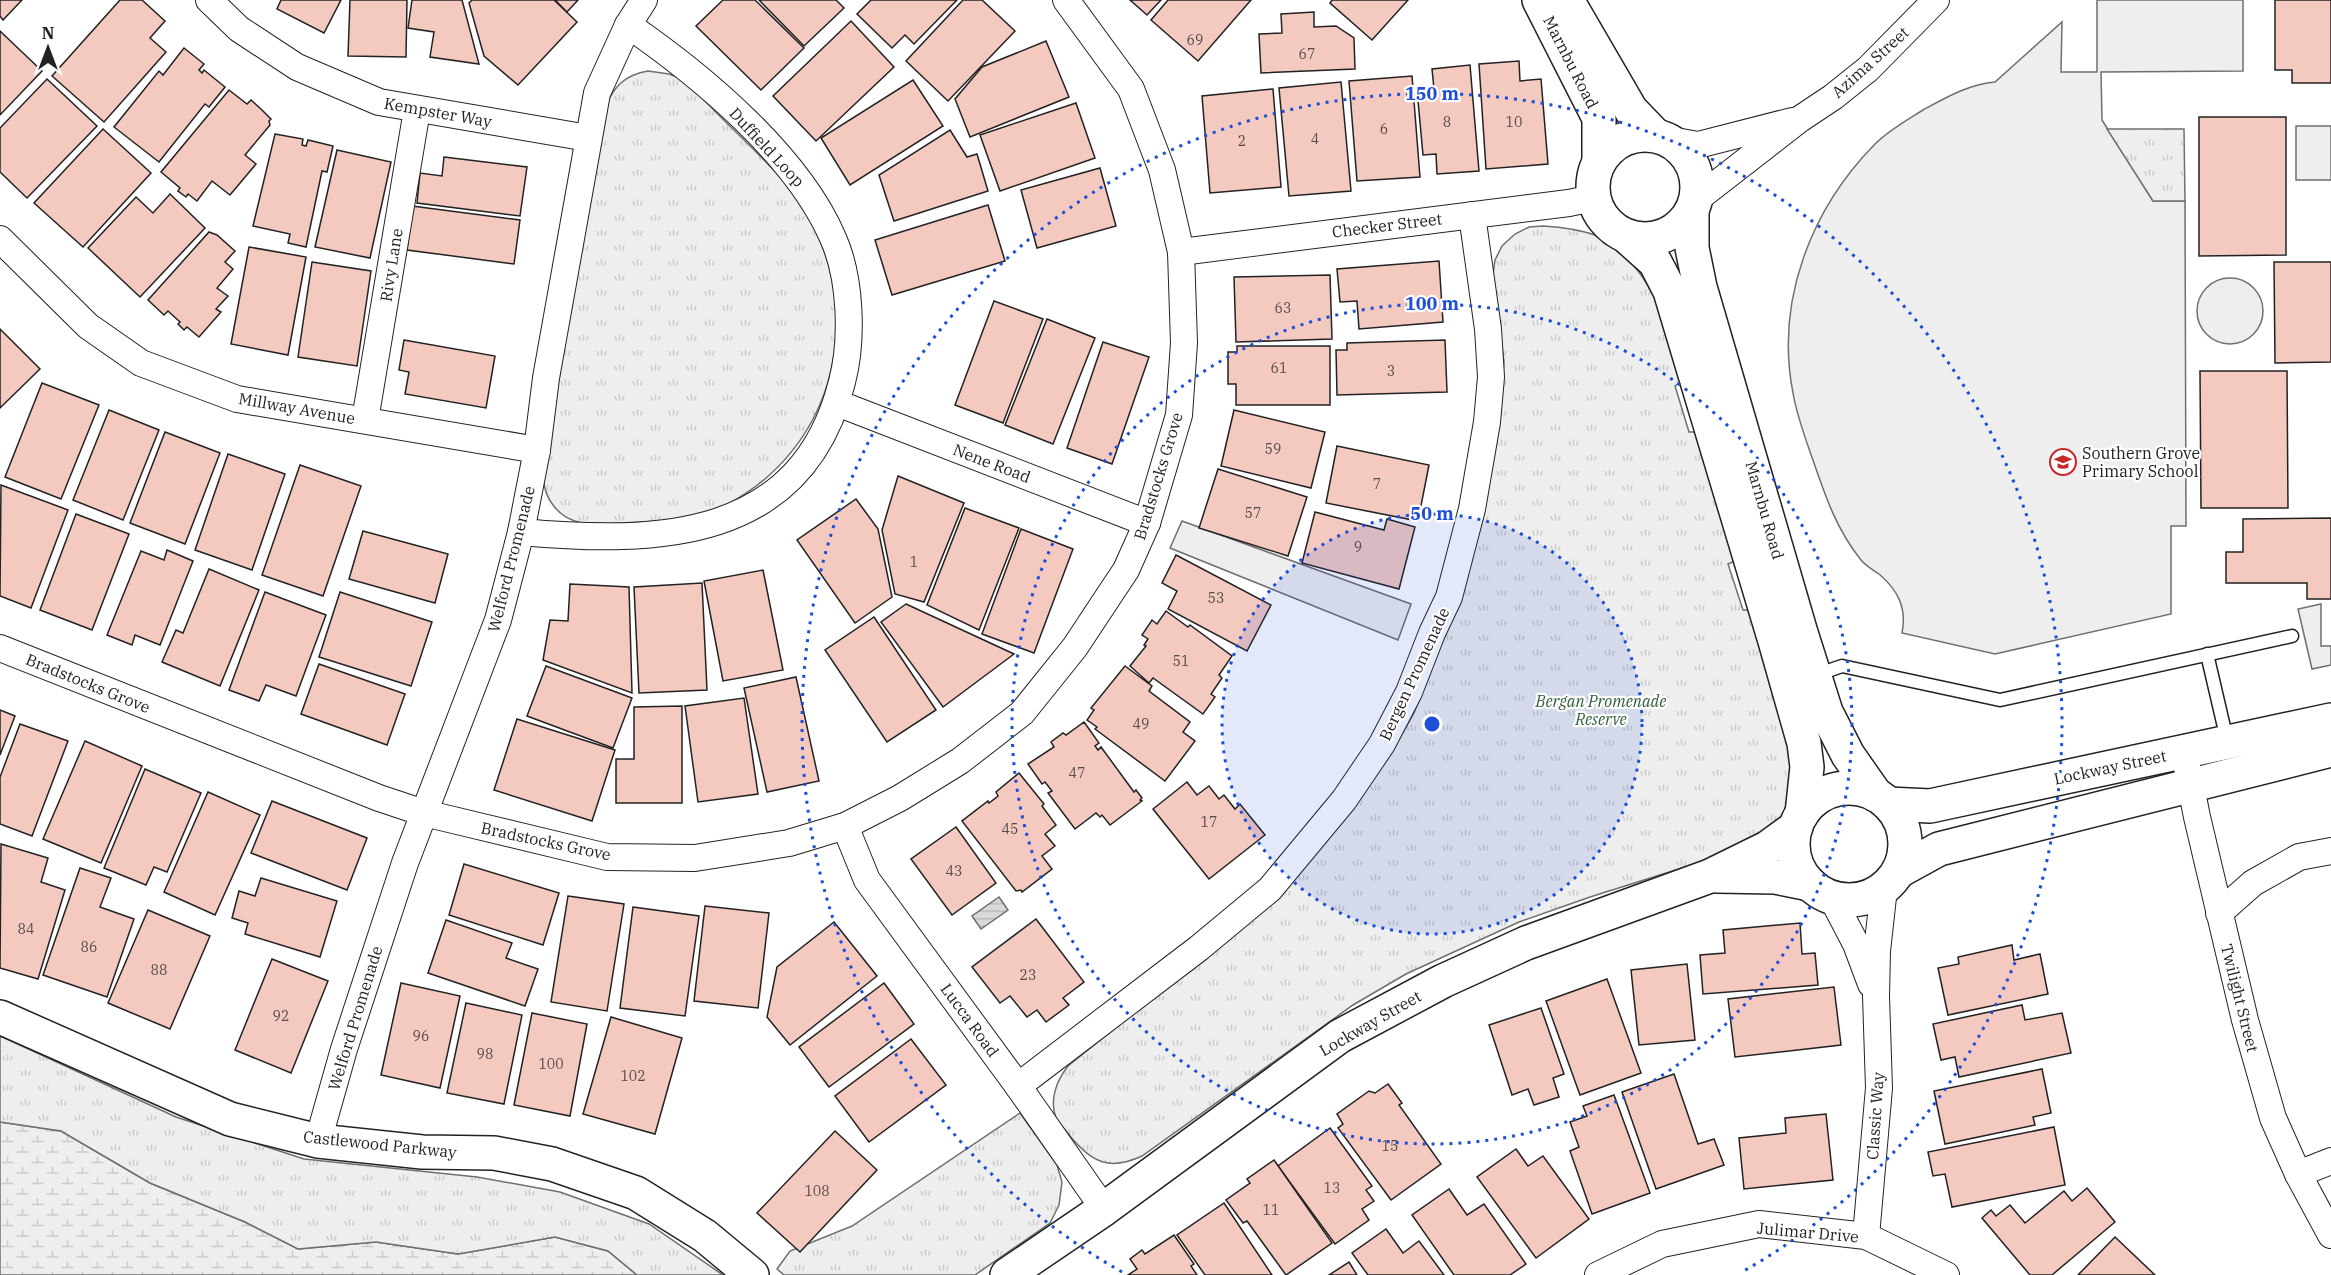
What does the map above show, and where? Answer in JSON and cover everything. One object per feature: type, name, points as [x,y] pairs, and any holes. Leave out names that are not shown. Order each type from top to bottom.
[{"type":"street","name":"Kempster Way","points":[[209,0],[239,29],[297,67],[379,102],[588,138]]},
{"type":"street","name":"Welford Promenade","points":[[318,1141],[344,1049],[424,813],[498,620],[521,532],[537,450],[546,378],[597,93],[628,25],[644,0]]},
{"type":"street","name":"Bradstocks Grove","points":[[0,648],[380,798],[424,813],[607,857],[695,858],[789,843],[845,826],[900,798],[960,761],[1022,712],[1075,647],[1126,570],[1147,523],[1179,415],[1184,343],[1181,252],[1162,170],[1131,89],[1066,0]]},
{"type":"street","name":"Marnbu Road","points":[[1539,0],[1599,118],[1599,162]]},
{"type":"street","name":"Marnbu Road","points":[[1567,0],[1631,110],[1662,138]]},
{"type":"street","name":"Azima Street","points":[[1694,206],[1800,119],[1833,97],[1868,69],[1936,0]]},
{"type":"street","name":"Duffield Loop","points":[[521,532],[615,538],[675,533],[734,517],[772,494],[791,477],[824,431],[837,403],[845,370],[849,318],[841,263],[834,240],[809,193],[736,113],[676,59],[628,25]]},
{"type":"street","name":"Rivy Lane","points":[[365,420],[417,110]]},
{"type":"street","points":[[1662,138],[1683,151],[1693,165],[1698,182],[1694,206],[1683,224],[1670,233],[1656,239],[1641,240],[1626,236],[1605,221],[1593,198],[1594,173],[1599,162],[1608,149],[1622,139],[1638,135],[1662,138],[1698,145],[1800,119]]},
{"type":"street","name":"Checker Street","points":[[1181,252],[1569,203],[1593,198]]},
{"type":"street","name":"Marnbu Road","points":[[1694,206],[1692,248],[1700,287],[1815,675],[1833,728],[1848,754],[1882,799]]},
{"type":"street","name":"Bergen Promenade","points":[[1018,1086],[1199,948],[1270,889],[1344,800],[1387,734],[1409,692],[1449,597],[1472,509],[1487,422],[1491,376],[1488,328],[1472,215]]},
{"type":"street","name":"Marnbu Road","points":[[1626,236],[1655,262],[1670,291],[1776,641],[1804,743],[1807,767],[1799,820]]},
{"type":"street","name":"Millway Avenue","points":[[0,239],[87,326],[141,363],[237,399],[537,450]]},
{"type":"street","name":"Nene Road","points":[[837,403],[1147,523]]},
{"type":"street","name":"Lockway Street","points":[[1882,799],[1930,806],[2331,720]]},
{"type":"street","points":[[1892,880],[1906,843],[1898,815],[1882,799],[1863,790],[1836,790],[1812,803],[1799,820],[1793,842],[1800,872],[1821,891],[1850,900],[1868,897],[1939,849],[2331,750]]},
{"type":"street","name":"Twilight Street","points":[[2183,751],[2219,914],[2272,1118],[2298,1174],[2331,1235]]},
{"type":"street","name":"Lockway Street","points":[[1007,1275],[1104,1209],[1340,1036],[1443,981],[1526,943],[1710,876],[1767,848],[1799,820]]},
{"type":"street","name":"Lucca Road","points":[[845,826],[867,880],[1018,1086],[1104,1209]]},
{"type":"street","points":[[2219,914],[2253,883],[2290,862],[2299,857],[2331,851]]},
{"type":"street","name":"Lockway Street","points":[[1710,876],[1775,877],[1821,891]]},
{"type":"street","name":"Classic Way","points":[[1866,1236],[1879,1088],[1877,942],[1892,880]]},
{"type":"street","name":"Classic Way","points":[[1821,891],[1856,944],[1876,996]]},
{"type":"street","name":"Castlewood Parkway","points":[[0,1017],[230,1119],[318,1141],[422,1152],[494,1153],[552,1164],[636,1193],[705,1236],[752,1275]]},
{"type":"street","points":[[2298,1174],[2331,1161]]},
{"type":"street","name":"Julimar Drive","points":[[1598,1275],[1662,1244],[1759,1224],[1866,1236],[1946,1275]]},
{"type":"lane","points":[[1815,675],[1842,666],[2000,699],[2292,636]]},
{"type":"lane","points":[[2207,654],[2227,741]]},
{"type":"green space","points":[[2097,0],[2243,0],[2243,71],[2101,72],[2102,120],[2153,201],[2185,201],[2186,526],[2171,526],[2171,614],[1995,654],[1902,633],[1903,615],[1900,600],[1886,580],[1861,560],[1839,525],[1823,489],[1797,411],[1789,359],[1789,324],[1794,291],[1803,258],[1816,227],[1852,170],[1880,139],[1904,121],[1958,92],[1995,82],[2062,22],[2061,72],[2097,72]]},
{"type":"green space","points":[[648,71],[669,74],[682,79],[768,164],[797,198],[812,223],[828,262],[836,303],[836,343],[828,382],[813,419],[791,453],[762,482],[726,505],[689,517],[663,521],[605,524],[576,522],[560,513],[548,498],[545,490],[543,474],[547,439],[606,106],[621,82],[633,75]]},
{"type":"green space","points":[[2296,126],[2331,126],[2331,180],[2296,180]]},
{"type":"green space","points":[[2107,129],[2184,129],[2185,201],[2153,201]]},
{"type":"green space","name":"Bergan Promenade Reserve","points":[[1543,226],[1585,232],[1609,241],[1636,268],[1646,282],[1661,313],[1683,380],[1675,386],[1689,432],[1699,432],[1737,560],[1728,564],[1743,610],[1752,610],[1796,764],[1790,811],[1736,851],[1519,922],[1406,974],[1353,1005],[1142,1156],[1120,1163],[1102,1162],[1086,1153],[1056,1118],[1054,1097],[1064,1071],[1275,900],[1390,755],[1414,713],[1463,590],[1499,427],[1504,362],[1493,275],[1495,260],[1502,246],[1515,234],[1529,227]]},
{"type":"green space","points":[[2230,278],[2243,281],[2253,288],[2260,298],[2263,311],[2260,324],[2253,334],[2243,341],[2230,344],[2217,341],[2207,334],[2200,324],[2197,311],[2200,298],[2207,288],[2217,281]]},
{"type":"green space","points":[[1182,521],[1411,604],[1398,640],[1170,548]]},
{"type":"green space","points":[[2321,604],[2321,646],[2331,646],[2331,665],[2312,669],[2298,609]]},
{"type":"green space","points":[[0,1036],[176,1117],[304,1159],[477,1177],[560,1192],[649,1224],[723,1275],[637,1275],[608,1251],[555,1237],[458,1254],[376,1242],[298,1249],[245,1222],[150,1183],[61,1131],[0,1122]]},
{"type":"green space","points":[[1020,1113],[1057,1165],[1062,1182],[1059,1205],[1050,1223],[975,1275],[784,1275],[777,1269],[790,1251],[852,1226]]},
{"type":"green space","points":[[0,1122],[61,1131],[150,1183],[245,1222],[298,1249],[376,1242],[458,1254],[555,1237],[608,1251],[637,1275],[0,1275]]},
{"type":"shaded area","points":[[999,897],[1008,910],[981,929],[972,916]]},
{"type":"building","points":[[0,0],[22,0],[3,20],[0,16]]},
{"type":"building","points":[[120,0],[142,0],[165,21],[150,38],[166,52],[104,122],[52,76]]},
{"type":"building","points":[[281,0],[341,0],[324,33],[277,9]]},
{"type":"building","points":[[350,0],[407,0],[406,57],[348,56]]},
{"type":"building","points":[[412,0],[462,0],[479,64],[430,57],[434,32],[408,28]]},
{"type":"building","points":[[472,0],[554,0],[577,22],[518,85],[484,56],[469,3]]},
{"type":"building","points":[[555,0],[578,0],[567,12]]},
{"type":"building","points":[[723,0],[755,0],[804,48],[761,90],[696,26]]},
{"type":"building","points":[[759,0],[836,0],[844,8],[804,46]]},
{"type":"building","points":[[871,0],[957,0],[914,44],[905,35],[892,48],[857,14]]},
{"type":"building","points":[[963,0],[982,0],[1015,31],[948,101],[906,61]]},
{"type":"building","points":[[1130,0],[1161,0],[1147,15]]},
{"type":"building","points":[[1168,0],[1251,0],[1198,61],[1151,20]]},
{"type":"building","points":[[1332,0],[1408,0],[1372,40],[1330,3]]},
{"type":"building","points":[[2275,0],[2331,0],[2331,83],[2292,83],[2292,70],[2275,70]]},
{"type":"building","points":[[1314,12],[1314,27],[1336,26],[1354,38],[1355,69],[1261,73],[1259,34],[1282,33],[1281,14]]},
{"type":"building","points":[[851,21],[894,67],[816,141],[773,96]]},
{"type":"building","points":[[0,31],[42,71],[0,115]]},
{"type":"building","points":[[1046,41],[1069,97],[970,137],[955,99],[982,67]]},
{"type":"building","points":[[184,48],[204,64],[199,70],[202,73],[204,70],[225,87],[209,107],[205,104],[159,162],[114,127],[159,71],[163,75]]},
{"type":"building","points":[[1519,61],[1520,81],[1541,79],[1548,164],[1486,169],[1479,64]]},
{"type":"building","points":[[1470,65],[1479,171],[1437,174],[1436,154],[1423,155],[1417,90],[1434,89],[1432,69]]},
{"type":"building","points":[[1412,76],[1420,177],[1357,181],[1349,81]]},
{"type":"building","points":[[47,79],[97,126],[27,198],[0,172],[0,128]]},
{"type":"building","points":[[913,80],[943,126],[850,185],[821,138]]},
{"type":"building","points":[[1341,82],[1351,191],[1289,196],[1279,88]]},
{"type":"building","points":[[1273,89],[1281,187],[1210,193],[1202,96]]},
{"type":"building","points":[[229,90],[247,104],[251,100],[271,119],[270,125],[245,155],[256,164],[230,195],[212,181],[197,201],[188,194],[186,197],[178,191],[180,188],[161,172]]},
{"type":"building","points":[[1076,103],[1095,158],[1000,191],[980,135]]},
{"type":"building","points":[[2199,117],[2286,117],[2286,255],[2199,256]]},
{"type":"building","points":[[103,129],[151,173],[83,247],[34,203]]},
{"type":"building","points":[[950,130],[967,157],[977,154],[988,191],[894,221],[879,175]]},
{"type":"building","points":[[275,134],[303,139],[302,145],[306,146],[308,140],[333,146],[327,172],[322,171],[306,247],[288,243],[290,234],[253,226]]},
{"type":"building","points":[[337,150],[391,162],[370,258],[315,247]]},
{"type":"building","points":[[444,157],[527,167],[520,216],[417,203],[420,173],[442,176]]},
{"type":"building","points":[[1100,168],[1116,226],[1037,248],[1021,190]]},
{"type":"building","points":[[170,194],[205,228],[140,297],[88,248],[136,197],[153,213]]},
{"type":"building","points":[[988,205],[1005,261],[892,295],[875,240]]},
{"type":"building","points":[[412,206],[520,220],[514,264],[407,250]]},
{"type":"building","points":[[209,232],[217,235],[235,251],[225,262],[233,269],[217,288],[228,296],[216,309],[221,312],[199,337],[187,327],[184,330],[178,324],[180,322],[168,311],[164,315],[148,300]]},
{"type":"building","points":[[249,247],[306,257],[288,355],[231,344]]},
{"type":"building","points":[[1439,261],[1443,322],[1359,329],[1357,301],[1340,302],[1337,269]]},
{"type":"building","points":[[312,262],[371,271],[357,366],[298,357]]},
{"type":"building","points":[[2274,262],[2331,262],[2331,362],[2275,363]]},
{"type":"building","points":[[1330,275],[1332,339],[1236,342],[1234,277]]},
{"type":"building","points":[[994,301],[1043,319],[1003,423],[955,405]]},
{"type":"building","points":[[1047,319],[1095,338],[1053,444],[1005,425]]},
{"type":"building","points":[[0,329],[40,369],[0,408]]},
{"type":"building","points":[[404,340],[495,356],[486,408],[405,394],[409,372],[399,370]]},
{"type":"building","points":[[1445,340],[1447,392],[1337,395],[1336,350],[1347,350],[1347,343]]},
{"type":"building","points":[[1103,342],[1149,357],[1112,464],[1067,448]]},
{"type":"building","points":[[1237,346],[1330,346],[1330,405],[1236,405],[1236,384],[1228,384],[1228,352],[1237,352]]},
{"type":"building","points":[[2200,371],[2287,371],[2288,508],[2201,508]]},
{"type":"building","points":[[42,383],[99,405],[61,499],[5,477]]},
{"type":"building","points":[[109,410],[159,430],[123,520],[73,500]]},
{"type":"building","points":[[1234,410],[1325,432],[1311,488],[1221,466]]},
{"type":"building","points":[[165,432],[220,453],[185,544],[130,523]]},
{"type":"building","points":[[1337,446],[1429,465],[1418,521],[1326,503]]},
{"type":"building","points":[[228,454],[285,474],[252,570],[195,550]]},
{"type":"building","points":[[300,465],[361,486],[323,596],[262,575]]},
{"type":"building","points":[[1218,469],[1307,497],[1288,556],[1199,528]]},
{"type":"building","points":[[898,476],[964,503],[924,602],[895,594],[882,530]]},
{"type":"building","points":[[1,485],[68,510],[31,608],[0,596]]},
{"type":"building","points":[[856,499],[878,529],[892,597],[855,623],[797,540]]},
{"type":"building","points":[[965,508],[1019,528],[979,630],[927,605]]},
{"type":"building","points":[[1315,512],[1384,530],[1387,519],[1415,527],[1399,589],[1302,563]]},
{"type":"building","points":[[76,514],[129,534],[92,630],[40,610]]},
{"type":"building","points":[[2331,518],[2331,599],[2307,599],[2307,583],[2226,583],[2226,552],[2243,552],[2243,519]]},
{"type":"building","points":[[1021,529],[1073,549],[1034,653],[982,634]]},
{"type":"building","points":[[363,531],[448,554],[435,603],[349,579]]},
{"type":"building","points":[[167,550],[193,561],[160,645],[135,635],[132,645],[107,635],[141,551],[164,560]]},
{"type":"building","points":[[1176,555],[1271,605],[1247,651],[1168,609],[1177,591],[1162,583]]},
{"type":"building","points":[[209,569],[259,590],[220,686],[162,662],[176,630],[183,633]]},
{"type":"building","points":[[763,570],[783,670],[723,681],[704,581]]},
{"type":"building","points":[[702,583],[707,690],[639,693],[634,587]]},
{"type":"building","points":[[570,584],[629,587],[632,693],[543,660],[550,620],[568,621]]},
{"type":"building","points":[[265,592],[326,615],[296,696],[266,685],[259,701],[229,690]]},
{"type":"building","points":[[340,592],[432,622],[411,686],[319,657]]},
{"type":"building","points":[[906,604],[1014,654],[943,707],[881,622]]},
{"type":"building","points":[[1166,611],[1188,627],[1190,625],[1232,656],[1219,675],[1222,678],[1211,694],[1215,697],[1203,714],[1153,678],[1149,683],[1130,666],[1146,646],[1144,645],[1148,639],[1142,635],[1152,620],[1157,624]]},
{"type":"building","points":[[874,617],[936,710],[887,742],[825,650]]},
{"type":"building","points":[[319,664],[405,694],[387,745],[301,714]]},
{"type":"building","points":[[546,666],[632,698],[613,748],[527,716]]},
{"type":"building","points":[[1125,666],[1152,686],[1149,691],[1190,722],[1183,732],[1195,741],[1165,781],[1095,729],[1097,727],[1087,720],[1094,710],[1091,708]]},
{"type":"building","points":[[796,677],[819,781],[767,792],[744,688]]},
{"type":"building","points":[[744,698],[758,794],[698,802],[685,706]]},
{"type":"building","points":[[682,706],[682,803],[616,803],[616,759],[634,759],[634,707]]},
{"type":"building","points":[[0,710],[15,716],[0,755]]},
{"type":"building","points":[[517,719],[615,750],[592,821],[494,790]]},
{"type":"building","points":[[1084,722],[1099,743],[1095,746],[1098,750],[1101,747],[1134,792],[1136,790],[1142,801],[1110,825],[1102,815],[1100,817],[1096,813],[1075,829],[1048,793],[1052,791],[1045,782],[1042,784],[1028,764],[1054,747],[1051,742],[1063,733],[1066,735]]},
{"type":"building","points":[[20,724],[68,741],[32,836],[0,824],[0,777]]},
{"type":"building","points":[[85,741],[142,766],[101,863],[43,839]]},
{"type":"building","points":[[145,769],[201,793],[167,872],[154,867],[146,885],[104,868]]},
{"type":"building","points":[[1019,773],[1044,804],[1042,806],[1056,825],[1045,834],[1055,846],[1042,856],[1052,869],[1022,892],[1021,890],[1016,891],[962,821],[998,796],[996,792]]},
{"type":"building","points":[[1187,782],[1197,795],[1209,786],[1219,799],[1224,795],[1235,809],[1240,804],[1265,835],[1209,879],[1153,809]]},
{"type":"building","points":[[208,792],[260,815],[215,915],[164,892]]},
{"type":"building","points":[[272,801],[367,838],[347,890],[251,853]]},
{"type":"building","points":[[956,827],[996,883],[952,915],[911,859]]},
{"type":"building","points":[[1,844],[48,858],[41,882],[65,890],[38,979],[0,968]]},
{"type":"building","points":[[464,864],[559,893],[543,945],[449,915]]},
{"type":"building","points":[[80,868],[111,878],[100,907],[134,919],[107,997],[43,975]]},
{"type":"building","points":[[261,878],[337,901],[320,957],[245,934],[248,923],[232,918],[239,891],[255,896]]},
{"type":"building","points":[[568,896],[624,904],[607,1011],[551,1002]]},
{"type":"building","points":[[705,906],[769,913],[758,1008],[694,1001]]},
{"type":"building","points":[[633,907],[699,916],[685,1016],[620,1008]]},
{"type":"building","points":[[148,910],[210,936],[170,1029],[108,1003]]},
{"type":"building","points":[[1036,919],[1084,982],[1063,998],[1069,1005],[1046,1022],[1037,1010],[1027,1017],[1010,996],[1000,1003],[972,967]]},
{"type":"building","points":[[446,920],[512,943],[506,958],[538,969],[525,1006],[428,973]]},
{"type":"building","points":[[834,922],[877,976],[790,1045],[767,1017],[777,967]]},
{"type":"building","points":[[1800,923],[1802,954],[1815,953],[1818,985],[1703,994],[1700,955],[1725,953],[1723,930]]},
{"type":"building","points":[[2012,945],[2014,960],[2040,954],[2048,994],[1948,1015],[1938,968],[1959,964],[1958,957]]},
{"type":"building","points":[[272,959],[328,981],[291,1073],[235,1050]]},
{"type":"building","points":[[1687,964],[1695,1040],[1639,1045],[1631,970]]},
{"type":"building","points":[[1607,979],[1641,1073],[1580,1095],[1546,1001]]},
{"type":"building","points":[[401,983],[460,996],[440,1088],[381,1075]]},
{"type":"building","points":[[884,983],[914,1024],[829,1087],[799,1047]]},
{"type":"building","points":[[1834,987],[1841,1045],[1735,1057],[1728,999]]},
{"type":"building","points":[[466,1003],[522,1015],[504,1104],[447,1093]]},
{"type":"building","points":[[2022,1005],[2025,1020],[2062,1013],[2071,1053],[1959,1077],[1955,1057],[1941,1060],[1933,1024]]},
{"type":"building","points":[[1541,1008],[1564,1074],[1553,1078],[1559,1097],[1534,1105],[1528,1089],[1512,1095],[1489,1025]]},
{"type":"building","points":[[532,1013],[587,1024],[570,1116],[514,1105]]},
{"type":"building","points":[[611,1017],[682,1038],[655,1134],[583,1114]]},
{"type":"building","points":[[911,1039],[946,1085],[869,1142],[835,1096]]},
{"type":"building","points":[[2042,1069],[2051,1113],[2033,1117],[2035,1125],[1945,1144],[1934,1091]]},
{"type":"building","points":[[1674,1074],[1698,1144],[1714,1139],[1724,1165],[1656,1189],[1622,1092]]},
{"type":"building","points":[[1388,1084],[1402,1103],[1399,1105],[1441,1164],[1391,1200],[1338,1128],[1343,1124],[1337,1114],[1369,1091],[1375,1093]]},
{"type":"building","points":[[1614,1095],[1650,1193],[1592,1214],[1570,1151],[1579,1147],[1570,1122],[1587,1116],[1583,1106]]},
{"type":"building","points":[[1826,1114],[1833,1180],[1744,1189],[1739,1138],[1786,1133],[1785,1118]]},
{"type":"building","points":[[2054,1127],[2065,1185],[1952,1207],[1945,1174],[1933,1176],[1928,1152]]},
{"type":"building","points":[[1330,1128],[1372,1186],[1366,1190],[1374,1201],[1362,1209],[1369,1220],[1335,1244],[1278,1166]]},
{"type":"building","points":[[835,1131],[877,1170],[800,1252],[757,1213]]},
{"type":"building","points":[[1516,1149],[1528,1166],[1543,1156],[1589,1219],[1536,1258],[1477,1177]]},
{"type":"building","points":[[1274,1160],[1332,1243],[1286,1275],[1247,1221],[1243,1223],[1226,1200],[1250,1183],[1247,1179]]},
{"type":"building","points":[[2087,1188],[2115,1222],[2052,1275],[2030,1275],[1982,1218],[1991,1210],[1996,1216],[2010,1205],[2025,1223],[2064,1191],[2072,1201]]},
{"type":"building","points":[[1449,1189],[1467,1215],[1484,1204],[1526,1264],[1510,1275],[1454,1275],[1412,1215]]},
{"type":"building","points":[[1224,1203],[1272,1275],[1205,1275],[1177,1235]]},
{"type":"building","points":[[1386,1229],[1403,1253],[1419,1241],[1444,1275],[1368,1275],[1352,1253]]},
{"type":"building","points":[[1174,1235],[1194,1264],[1191,1266],[1197,1275],[1128,1275],[1137,1269],[1130,1259],[1142,1250],[1145,1254]]},
{"type":"building","points":[[2115,1237],[2155,1275],[2078,1275]]},
{"type":"building","points":[[1349,1262],[1357,1275],[1329,1275]]},
{"type":"place","name":"Southern Grove Primary School","points":[[2063,462]]}]
